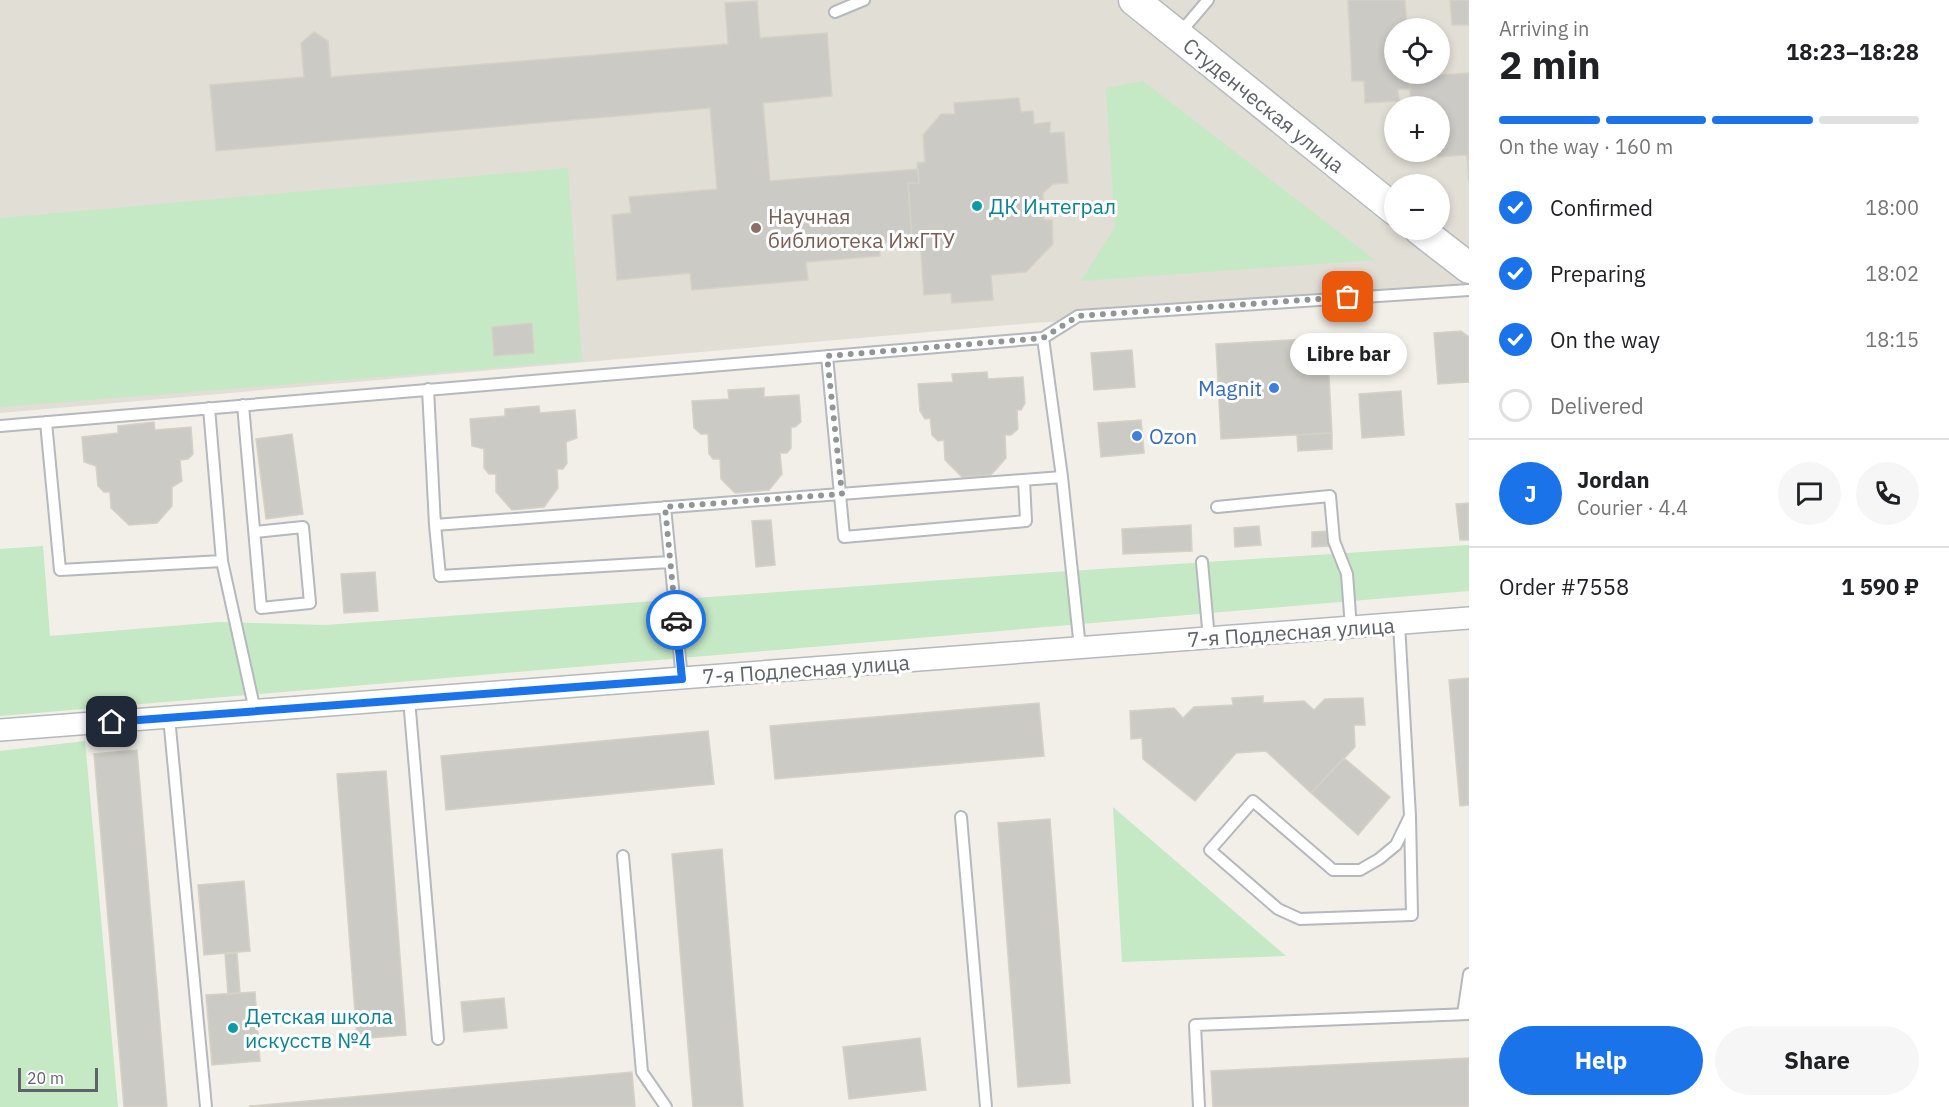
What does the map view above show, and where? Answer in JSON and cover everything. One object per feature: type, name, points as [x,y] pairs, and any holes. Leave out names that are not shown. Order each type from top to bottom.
[{"type":"street","name":"Студенческая улица","points":[[1134,0],[1384,201]]},
{"type":"street","points":[[1433,240],[1469,268]]},
{"type":"street","name":"7-я Подлесная улица","points":[[0,730],[1469,618]]},
{"type":"lane","points":[[836,12],[864,0]]},
{"type":"lane","points":[[1178,36],[1208,0]]},
{"type":"lane","points":[[0,426],[428,388],[1043,338],[1078,316],[1469,290]]},
{"type":"lane","points":[[1043,338],[1062,477],[1080,648]]},
{"type":"lane","points":[[827,356],[842,494],[844,537],[1026,521],[1024,480]]},
{"type":"lane","points":[[428,388],[440,576],[670,562]]},
{"type":"lane","points":[[243,405],[261,608],[310,603],[303,527],[255,532]]},
{"type":"lane","points":[[209,408],[222,561],[255,711]]},
{"type":"lane","points":[[46,422],[60,570],[222,561]]},
{"type":"lane","points":[[435,525],[1062,477]]},
{"type":"lane","points":[[1217,507],[1330,496],[1334,541],[1347,574],[1351,628]]},
{"type":"lane","points":[[665,507],[682,679]]},
{"type":"lane","points":[[1202,562],[1209,639]]},
{"type":"lane","points":[[1400,624],[1410,816],[1412,915],[1300,919],[1278,909],[1210,850],[1253,801],[1334,870],[1360,870],[1379,860],[1396,845],[1410,816]]},
{"type":"lane","points":[[409,699],[438,1040]]},
{"type":"lane","points":[[169,717],[206,1107]]},
{"type":"lane","points":[[961,817],[986,1107]]},
{"type":"lane","points":[[623,856],[642,1072],[666,1107]]},
{"type":"lane","points":[[1199,1107],[1195,1025],[1466,1014],[1469,974]]},
{"type":"shaded area","points":[[0,0],[1469,0],[1469,296],[1033,323],[0,413]]},
{"type":"green space","points":[[1143,81],[1375,260],[1081,281],[1115,227],[1106,88]]},
{"type":"green space","points":[[568,168],[582,361],[0,407],[0,218]]},
{"type":"green space","points":[[1469,545],[1469,591],[0,716],[0,549],[43,546],[50,636],[220,622],[326,625],[1054,572]]},
{"type":"green space","points":[[85,741],[118,1107],[0,1107],[0,751]]},
{"type":"green space","points":[[1113,807],[1286,956],[1122,962]]},
{"type":"building","points":[[1348,0],[1405,0],[1406,18],[1384,18],[1384,84],[1410,84],[1410,89],[1398,89],[1399,96],[1384,96],[1384,102],[1365,103],[1364,81],[1352,81]]},
{"type":"building","points":[[1450,0],[1469,0],[1469,25],[1452,25]]},
{"type":"building","points":[[757,1],[760,38],[827,33],[832,96],[763,103],[770,181],[918,169],[919,183],[908,183],[912,240],[879,243],[880,256],[806,262],[808,280],[692,290],[690,273],[617,280],[612,215],[631,213],[629,197],[717,189],[710,108],[216,151],[210,85],[304,77],[301,43],[314,32],[328,41],[331,77],[728,44],[725,3]]},
{"type":"building","points":[[1469,73],[1469,181],[1467,155],[1450,156],[1450,96],[1410,96],[1409,84],[1450,84],[1450,74]]},
{"type":"building","name":"ДК Интеграл","points":[[1019,98],[1021,112],[1033,111],[1034,124],[1050,122],[1050,133],[1064,132],[1068,183],[1053,184],[1043,193],[1044,220],[1052,220],[1053,244],[1026,272],[991,275],[993,300],[952,303],[951,293],[924,295],[920,239],[912,240],[908,183],[919,183],[917,163],[925,162],[923,135],[941,114],[955,114],[954,103]]},
{"type":"building","points":[[532,323],[534,353],[494,356],[492,327]]},
{"type":"building","points":[[1461,331],[1469,337],[1469,382],[1438,384],[1434,333]]},
{"type":"building","name":"Magnit","points":[[1327,338],[1332,433],[1221,439],[1216,344]]},
{"type":"building","points":[[1132,350],[1135,387],[1094,390],[1091,353]]},
{"type":"building","points":[[987,372],[988,379],[1023,377],[1025,403],[1021,410],[1017,410],[1018,429],[1011,435],[1005,435],[1006,458],[991,475],[962,477],[945,460],[944,440],[938,441],[932,435],[930,418],[925,419],[920,411],[918,384],[953,382],[952,374]]},
{"type":"building","points":[[764,388],[764,397],[799,395],[801,422],[791,427],[791,448],[787,453],[780,453],[782,474],[769,490],[735,493],[721,479],[720,459],[713,459],[709,454],[708,434],[701,434],[694,428],[692,401],[729,399],[728,390]]},
{"type":"building","points":[[1401,391],[1404,435],[1362,438],[1359,394]]},
{"type":"building","points":[[539,406],[540,413],[575,410],[577,438],[566,442],[567,463],[563,469],[557,469],[558,488],[544,507],[512,510],[496,492],[496,474],[489,474],[484,468],[484,449],[472,446],[470,419],[505,416],[505,409]]},
{"type":"building","points":[[1141,420],[1144,453],[1101,457],[1098,423]]},
{"type":"building","points":[[154,422],[155,430],[191,427],[193,454],[188,459],[180,460],[182,481],[172,487],[172,506],[157,523],[129,525],[111,508],[110,492],[104,492],[98,486],[96,466],[84,462],[82,437],[118,433],[118,426]]},
{"type":"building","points":[[1332,433],[1332,449],[1298,451],[1297,435]]},
{"type":"building","points":[[292,434],[303,514],[266,519],[256,439]]},
{"type":"building","points":[[1469,503],[1469,540],[1460,540],[1456,504]]},
{"type":"building","points":[[771,520],[775,565],[756,567],[752,521]]},
{"type":"building","points":[[1191,525],[1192,551],[1123,554],[1122,529]]},
{"type":"building","points":[[1259,526],[1261,545],[1235,547],[1234,528]]},
{"type":"building","points":[[1330,531],[1331,546],[1312,547],[1312,532]]},
{"type":"building","points":[[375,572],[378,611],[344,613],[341,574]]},
{"type":"building","points":[[1469,678],[1469,805],[1460,806],[1449,680]]},
{"type":"building","points":[[1263,696],[1263,703],[1304,701],[1314,710],[1325,699],[1363,698],[1365,725],[1354,725],[1355,747],[1311,793],[1266,751],[1236,753],[1195,801],[1143,759],[1142,738],[1131,739],[1130,711],[1174,708],[1183,718],[1194,707],[1233,705],[1232,698]]},
{"type":"building","points":[[1039,703],[1044,756],[775,779],[770,726]]},
{"type":"building","points":[[708,731],[714,784],[446,810],[441,756]]},
{"type":"building","points":[[137,750],[167,1107],[124,1107],[94,754]]},
{"type":"building","points":[[1344,758],[1390,797],[1358,835],[1311,793]]},
{"type":"building","points":[[386,771],[406,1035],[357,1039],[337,774]]},
{"type":"building","points":[[1050,819],[1070,1083],[1018,1087],[998,823]]},
{"type":"building","points":[[722,849],[743,1107],[693,1107],[672,854]]},
{"type":"building","points":[[244,881],[250,951],[204,955],[198,885]]},
{"type":"building","points":[[237,953],[240,993],[228,994],[225,954]]},
{"type":"building","name":"Детская школа искусств №4","points":[[255,992],[260,1061],[212,1065],[206,995]]},
{"type":"building","points":[[504,998],[507,1028],[464,1032],[461,1002]]},
{"type":"building","points":[[920,1038],[926,1090],[849,1099],[843,1047]]},
{"type":"building","points":[[1469,1058],[1469,1107],[1213,1107],[1211,1071]]},
{"type":"building","points":[[632,1072],[635,1107],[250,1107],[250,1106]]},
{"type":"way so far","points":[[676,620],[665,507],[842,494],[827,356],[1043,338],[1078,316],[1348,297]]},
{"type":"place","name":"ДК Интеграл","points":[[977,206]]},
{"type":"place","name":"Научная библиотека ИжГТУ","points":[[756,228]]},
{"type":"place","name":"Libre bar","points":[[1348,297]]},
{"type":"place","name":"Magnit","points":[[1274,388]]},
{"type":"place","name":"Ozon","points":[[1137,436]]},
{"type":"place","name":"Детская школа искусств №4","points":[[233,1028]]},
{"type":"route","points":[[112,722],[682,679],[676,620]]}]
